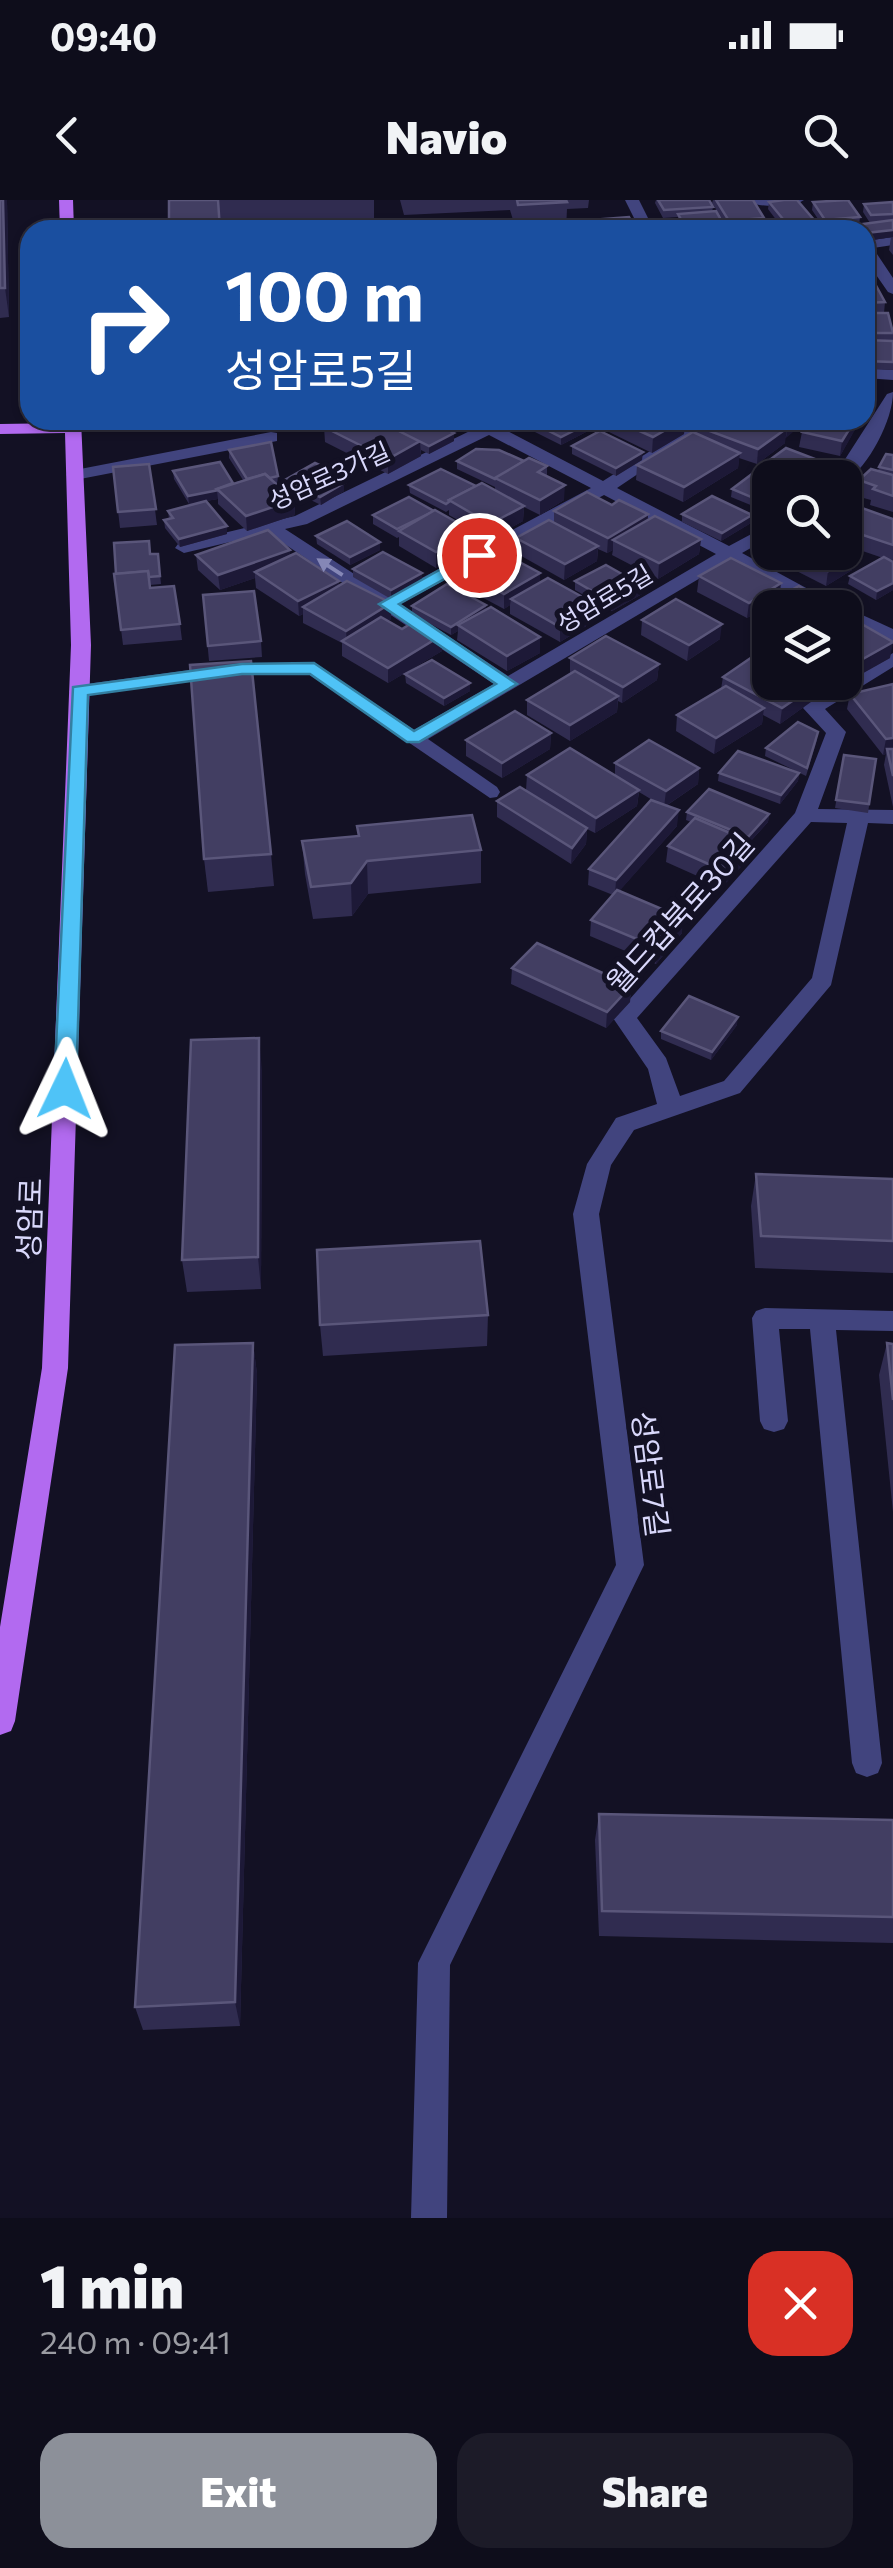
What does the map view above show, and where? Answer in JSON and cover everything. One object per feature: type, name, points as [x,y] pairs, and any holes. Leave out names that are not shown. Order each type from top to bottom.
[{"type":"main road","name":"성암로","points":[[0,1721],[56,1368],[79,691],[73,430]]},
{"type":"street","points":[[632,200],[640,200]]},
{"type":"street","points":[[751,200],[796,200]]},
{"type":"street","points":[[875,262],[893,290]]},
{"type":"street","points":[[875,427],[893,397]]},
{"type":"street","name":"성암로3가길","points":[[184,548],[301,520],[469,430]]},
{"type":"street","name":"성암로5길","points":[[491,430],[798,590]]},
{"type":"street","points":[[387,604],[602,489],[694,430]]},
{"type":"street","points":[[855,460],[873,430]]},
{"type":"street","points":[[74,475],[271,437]]},
{"type":"street","points":[[272,529],[508,684]]},
{"type":"street","name":"성암로5길","points":[[413,738],[752,539]]},
{"type":"street","points":[[862,621],[893,636]]},
{"type":"street","name":"월드컵북로30길","points":[[669,1106],[668,1085],[659,1063],[624,1018],[805,815],[836,732],[813,708],[893,659]]},
{"type":"street","points":[[79,691],[242,669],[314,669],[490,792]]},
{"type":"street","points":[[805,815],[893,817]]},
{"type":"street","name":"성암로7길","points":[[429,2218],[434,1963],[630,1565],[586,1214],[599,1164],[626,1124],[732,1087],[822,980],[859,816]]},
{"type":"street","points":[[774,1421],[765,1318],[893,1321]]},
{"type":"street","points":[[822,1319],[867,1764]]},
{"type":"building","points":[[3,200],[5,288],[0,288]]},
{"type":"building","points":[[169,200],[218,200],[219,220],[169,220]]},
{"type":"building","points":[[517,200],[566,200],[567,202],[518,205]]},
{"type":"building","points":[[658,200],[709,200],[713,207],[664,210]]},
{"type":"building","points":[[716,200],[753,200],[764,218],[741,220],[728,220]]},
{"type":"building","points":[[797,200],[814,220],[784,220],[769,202]]},
{"type":"building","points":[[848,200],[860,217],[825,220],[813,202]]},
{"type":"building","points":[[893,202],[893,214],[871,215],[864,204]]},
{"type":"building","points":[[716,211],[721,220],[681,220],[678,214]]},
{"type":"building","points":[[893,220],[893,230],[875,232],[875,222]]},
{"type":"building","points":[[875,284],[885,302],[875,302]]},
{"type":"building","points":[[875,313],[888,313],[893,333],[875,333]]},
{"type":"building","points":[[875,340],[893,341],[893,362],[875,361]]},
{"type":"building","points":[[330,430],[397,430],[420,441],[388,459]]},
{"type":"building","points":[[397,430],[454,433],[429,446]]},
{"type":"building","points":[[547,430],[575,430],[561,437]]},
{"type":"building","points":[[637,430],[665,430],[653,437]]},
{"type":"building","points":[[707,430],[784,430],[758,449]]},
{"type":"building","points":[[803,430],[849,430],[842,441]]},
{"type":"building","points":[[600,431],[643,452],[616,468],[572,446]]},
{"type":"building","points":[[693,432],[740,453],[684,487],[637,465]]},
{"type":"building","points":[[271,442],[278,476],[270,478],[265,474],[247,479],[229,450]]},
{"type":"building","points":[[786,448],[818,460],[770,460]]},
{"type":"building","points":[[476,449],[499,450],[524,461],[495,479],[457,461]]},
{"type":"building","points":[[886,454],[893,455],[893,470],[879,467]]},
{"type":"building","points":[[529,458],[547,466],[538,472],[565,485],[540,500],[495,478]]},
{"type":"building","points":[[220,462],[233,483],[188,496],[173,471]]},
{"type":"building","points":[[315,463],[333,471],[327,475],[344,483],[320,497],[285,480]]},
{"type":"building","points":[[149,464],[156,509],[118,512],[113,467]]},
{"type":"building","points":[[441,469],[476,486],[446,504],[409,485]]},
{"type":"building","points":[[871,469],[893,475],[893,496],[873,489],[876,486],[862,481]]},
{"type":"building","points":[[265,474],[294,500],[246,516],[217,489]]},
{"type":"building","points":[[752,474],[752,497],[732,489]]},
{"type":"building","points":[[482,483],[524,506],[490,524],[449,500]]},
{"type":"building","points":[[587,492],[612,505],[619,500],[648,514],[608,538],[554,511]]},
{"type":"building","points":[[712,496],[752,515],[722,533],[682,514]]},
{"type":"building","points":[[409,497],[434,511],[397,529],[373,515]]},
{"type":"building","points":[[206,501],[227,526],[179,539],[164,520],[173,518],[168,511]]},
{"type":"building","points":[[862,508],[893,519],[893,545],[862,535]]},
{"type":"building","points":[[435,510],[474,532],[436,552],[399,531]]},
{"type":"building","points":[[655,516],[701,539],[659,563],[613,540]]},
{"type":"building","points":[[549,520],[598,546],[565,564],[516,538]]},
{"type":"building","points":[[347,521],[380,542],[350,557],[316,536]]},
{"type":"building","points":[[268,530],[290,550],[218,575],[196,555]]},
{"type":"building","points":[[149,541],[150,554],[158,554],[160,576],[149,577],[148,571],[116,574],[114,543]]},
{"type":"building","points":[[495,549],[540,573],[504,594],[459,569]]},
{"type":"building","points":[[383,552],[422,573],[391,590],[353,569]]},
{"type":"building","points":[[296,553],[339,581],[298,601],[255,572]]},
{"type":"building","points":[[884,557],[893,562],[893,583],[877,591],[850,576]]},
{"type":"building","points":[[731,558],[781,583],[770,590],[752,590],[749,603],[699,576]]},
{"type":"building","points":[[606,565],[643,586],[613,603],[575,581]]},
{"type":"building","points":[[148,571],[150,588],[174,586],[180,624],[121,630],[114,574]]},
{"type":"building","points":[[548,578],[597,605],[560,627],[511,599]]},
{"type":"building","points":[[347,581],[391,603],[346,631],[303,607]]},
{"type":"building","points":[[447,584],[486,605],[451,627],[412,606]]},
{"type":"building","points":[[254,591],[261,641],[208,646],[203,595]]},
{"type":"building","points":[[676,599],[722,624],[689,645],[642,620]]},
{"type":"building","points":[[491,607],[540,637],[507,656],[458,625]]},
{"type":"building","points":[[381,617],[402,629],[415,621],[442,635],[388,668],[342,641]]},
{"type":"building","points":[[862,624],[893,642],[862,659]]},
{"type":"building","points":[[606,636],[659,664],[623,687],[570,658]]},
{"type":"building","points":[[752,657],[752,692],[723,677]]},
{"type":"building","points":[[432,660],[470,683],[444,698],[405,674]]},
{"type":"building","points":[[251,661],[271,854],[204,859],[190,665]]},
{"type":"building","points":[[575,671],[618,696],[570,725],[527,700]]},
{"type":"building","points":[[893,684],[893,738],[886,739],[855,700],[862,700],[862,691]]},
{"type":"building","points":[[726,686],[764,708],[716,738],[677,715]]},
{"type":"building","points":[[767,700],[794,700],[782,708]]},
{"type":"building","points":[[515,711],[551,733],[502,763],[466,740]]},
{"type":"building","points":[[798,722],[818,732],[807,768],[766,748]]},
{"type":"building","points":[[649,740],[699,768],[666,791],[615,763]]},
{"type":"building","points":[[570,748],[639,790],[596,818],[527,775]]},
{"type":"building","points":[[887,749],[893,749],[893,776]]},
{"type":"building","points":[[738,751],[799,773],[781,795],[719,773]]},
{"type":"building","points":[[844,755],[876,759],[869,804],[836,800]]},
{"type":"building","points":[[520,787],[587,828],[572,848],[497,801]]},
{"type":"building","points":[[709,789],[769,814],[748,837],[687,812]]},
{"type":"building","points":[[651,800],[679,810],[616,880],[589,869]]},
{"type":"building","points":[[472,815],[481,850],[367,861],[351,883],[311,887],[302,841],[359,836],[357,826]]},
{"type":"building","points":[[695,818],[751,842],[724,871],[668,846]]},
{"type":"building","points":[[617,890],[683,918],[658,948],[591,920]]},
{"type":"building","points":[[537,943],[631,986],[607,1012],[512,968]]},
{"type":"building","points":[[689,996],[738,1017],[712,1052],[661,1031]]},
{"type":"building","points":[[259,1038],[258,1257],[182,1260],[191,1040]]},
{"type":"building","points":[[756,1174],[893,1179],[893,1241],[761,1236]]},
{"type":"building","points":[[480,1241],[488,1315],[320,1325],[317,1250]]},
{"type":"building","points":[[253,1343],[235,2002],[135,2007],[175,1345]]},
{"type":"building","points":[[887,1343],[893,1344],[893,1400]]},
{"type":"building","points":[[599,1814],[893,1820],[893,1917],[602,1911]]},
{"type":"route","points":[[65,1089],[79,691],[242,669],[314,669],[413,738],[508,684],[387,604],[479,555]]}]
